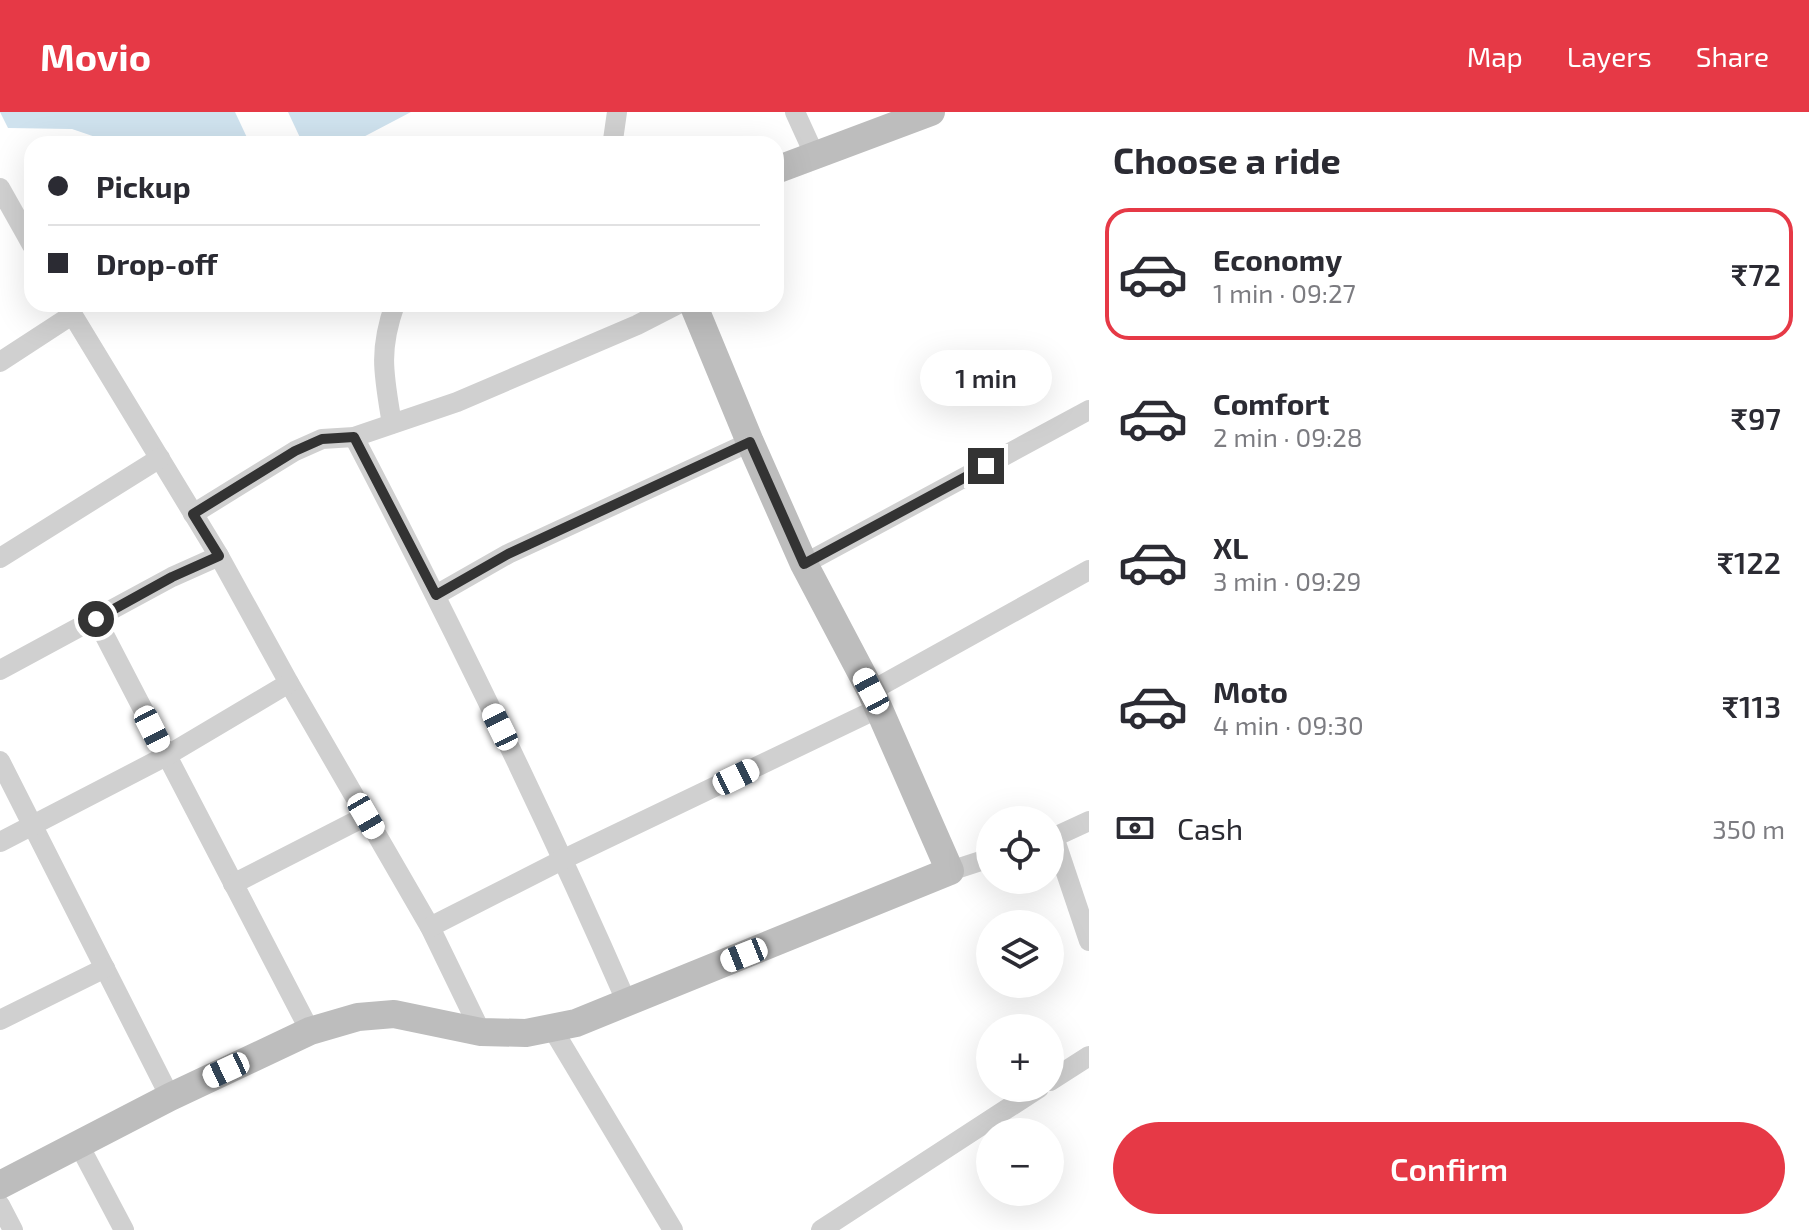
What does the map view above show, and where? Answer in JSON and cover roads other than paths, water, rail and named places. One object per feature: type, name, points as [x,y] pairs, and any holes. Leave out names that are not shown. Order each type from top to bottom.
[{"type":"street","points":[[614,136],[617,112]]},
{"type":"street","points":[[795,112],[815,156]]},
{"type":"street","points":[[784,167],[931,112]]},
{"type":"street","points":[[0,188],[24,231]]},
{"type":"street","points":[[0,362],[66,312]]},
{"type":"street","points":[[70,312],[219,556],[430,927],[481,1032]]},
{"type":"street","points":[[392,312],[385,331],[382,363],[392,424]]},
{"type":"street","points":[[193,514],[295,451],[322,439],[354,437],[457,402],[662,312]]},
{"type":"street","points":[[696,312],[804,564],[875,700],[950,871]]},
{"type":"street","points":[[804,564],[1089,410]]},
{"type":"street","points":[[354,437],[436,595],[564,859],[627,1003]]},
{"type":"street","points":[[436,595],[508,554],[750,442]]},
{"type":"street","points":[[0,558],[160,458]]},
{"type":"street","points":[[0,670],[172,577],[219,556]]},
{"type":"street","points":[[430,927],[875,700],[1089,570]]},
{"type":"street","points":[[96,619],[310,1031]]},
{"type":"street","points":[[0,842],[166,756],[289,683]]},
{"type":"street","points":[[0,761],[170,1097]]},
{"type":"street","points":[[233,884],[366,816]]},
{"type":"street","points":[[1064,832],[1089,821]]},
{"type":"street","points":[[0,1185],[170,1097],[310,1031],[358,1017],[394,1014],[481,1032],[526,1033],[576,1023],[976,863]]},
{"type":"street","points":[[1064,871],[1089,941]]},
{"type":"street","points":[[0,1020],[105,968]]},
{"type":"street","points":[[552,1028],[673,1230]]},
{"type":"street","points":[[1064,1072],[1089,1056]]},
{"type":"street","points":[[821,1230],[1018,1102]]},
{"type":"street","points":[[79,1145],[124,1230]]},
{"type":"street","points":[[0,1205],[13,1230]]},
{"type":"water","points":[[0,112],[235,112],[246,136],[93,136],[72,129],[8,128]]},
{"type":"water","points":[[288,112],[411,112],[365,136],[299,136]]}]
